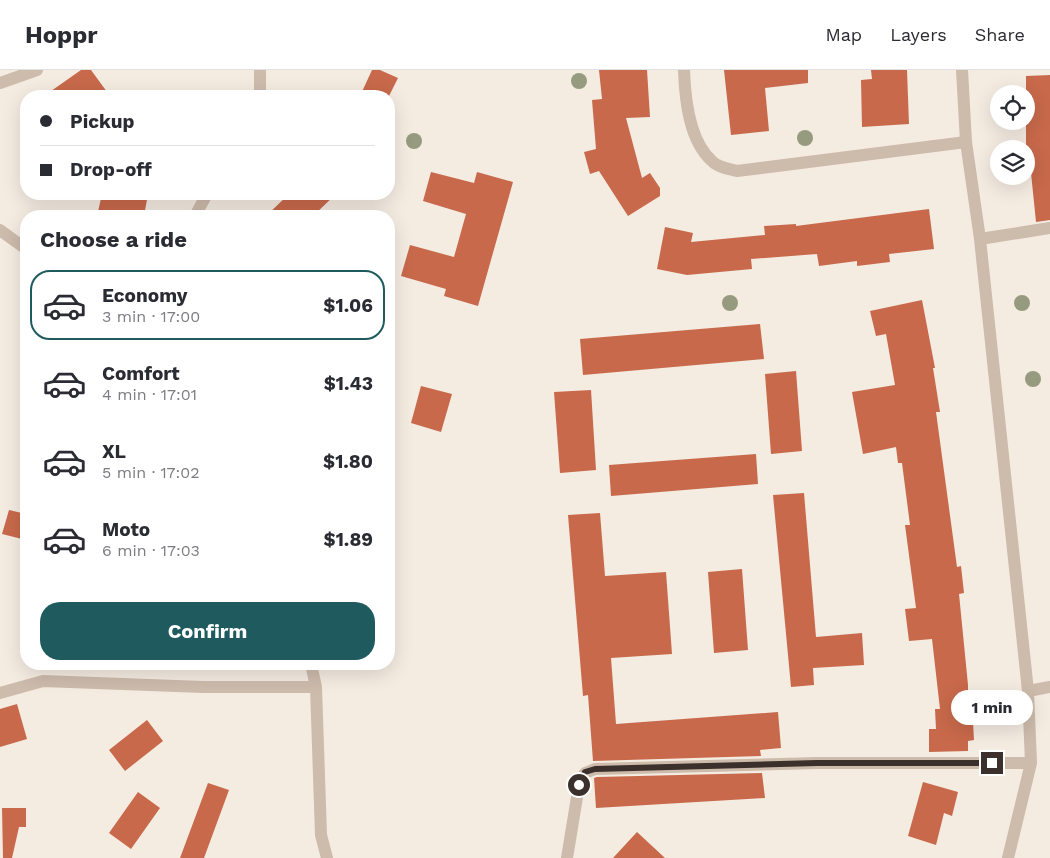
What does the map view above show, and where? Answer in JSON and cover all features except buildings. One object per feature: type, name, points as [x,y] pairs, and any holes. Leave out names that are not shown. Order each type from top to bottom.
[{"type":"street","points":[[0,83],[37,70]]},
{"type":"street","points":[[260,70],[260,90]]},
{"type":"street","points":[[684,70],[685,90],[698,144],[713,163],[737,171],[966,142]]},
{"type":"street","points":[[962,70],[966,142],[980,239],[1028,691],[1031,763],[1008,858]]},
{"type":"street","points":[[980,239],[1050,228]]},
{"type":"street","points":[[0,230],[20,245]]},
{"type":"street","points":[[313,670],[316,687],[321,835],[327,858]]},
{"type":"street","points":[[0,693],[43,680],[203,687],[316,687]]},
{"type":"street","points":[[1028,691],[1050,687]]},
{"type":"street","points":[[567,858],[579,785],[585,772],[595,769],[817,763],[1031,763]]},
{"type":"route","points":[[579,785],[585,772],[595,769],[817,763],[992,763]]}]
